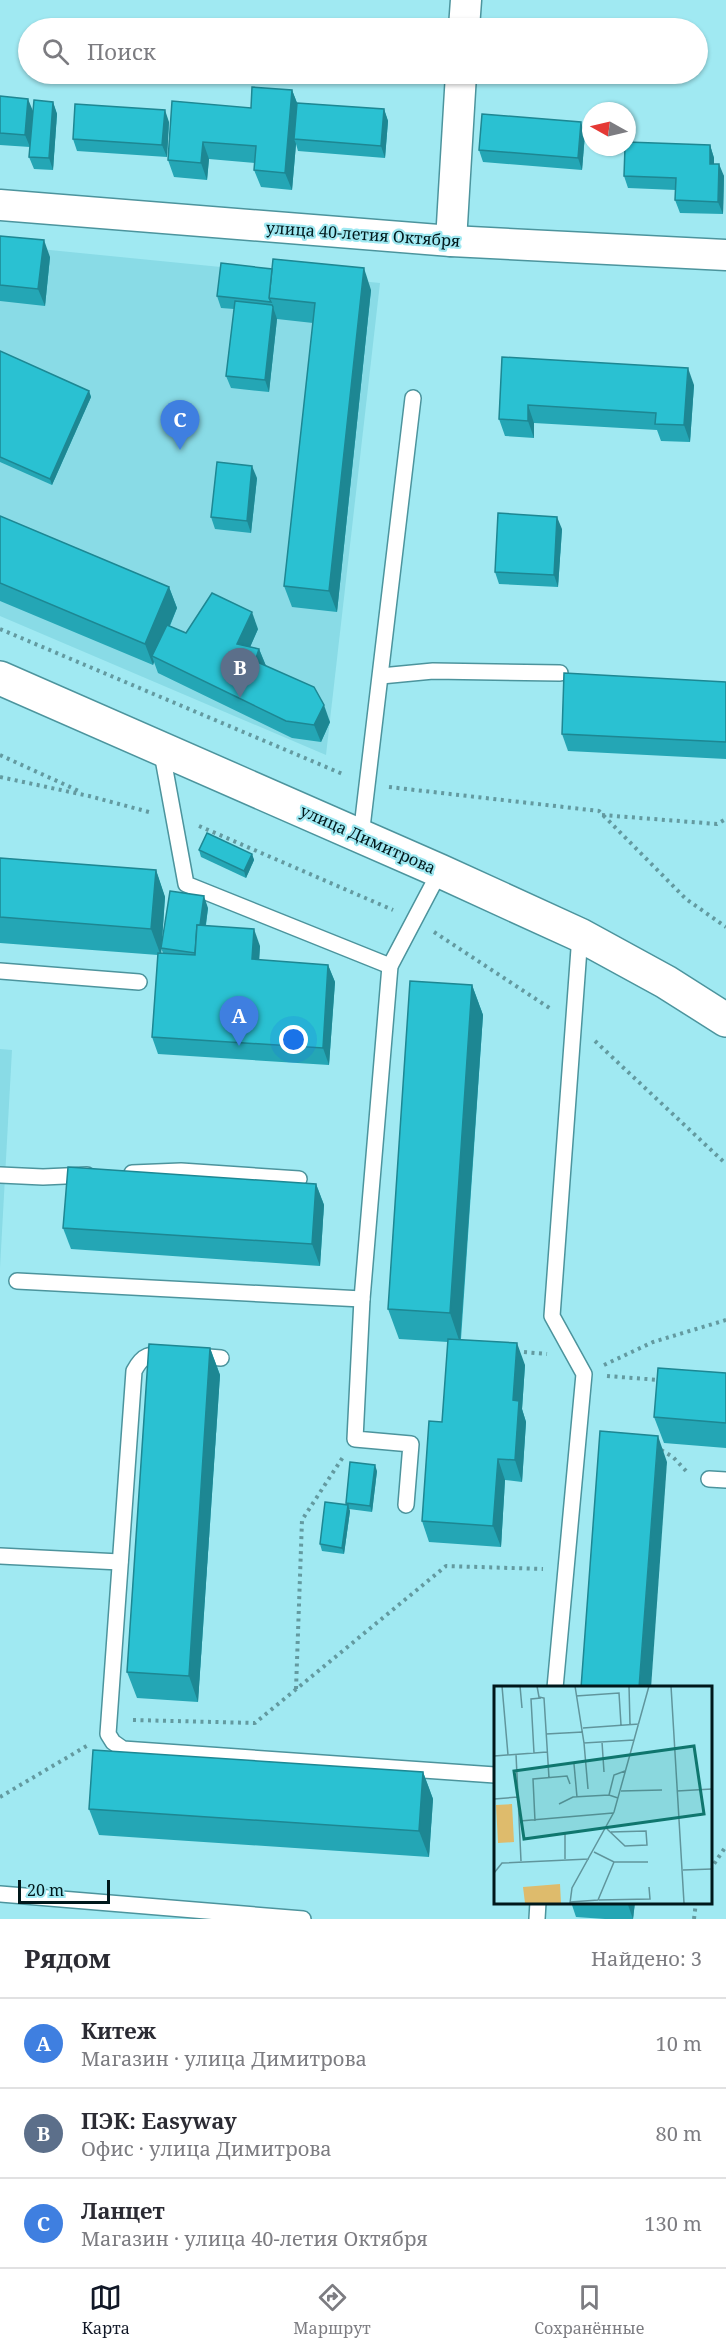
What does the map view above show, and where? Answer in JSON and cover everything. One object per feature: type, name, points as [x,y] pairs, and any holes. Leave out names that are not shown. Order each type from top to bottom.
[{"type":"main road","name":"улица Димитрова","points":[[0,678],[580,935],[666,982],[726,1020]]},
{"type":"street","points":[[465,18],[466,0]]},
{"type":"street","points":[[451,241],[460,84]]},
{"type":"street","name":"улица 40-летия Октября","points":[[0,205],[451,241],[726,255]]},
{"type":"lane","points":[[361,836],[413,398]]},
{"type":"lane","points":[[381,676],[433,671],[560,673]]},
{"type":"lane","points":[[161,748],[186,884],[390,966]]},
{"type":"lane","points":[[406,1505],[411,1444],[355,1439],[362,1299],[390,966],[440,871]]},
{"type":"lane","points":[[555,1686],[584,1374],[552,1316],[580,935]]},
{"type":"lane","points":[[0,971],[140,982]]},
{"type":"lane","points":[[0,1175],[43,1177],[181,1171],[299,1179]]},
{"type":"lane","points":[[17,1281],[362,1299]]},
{"type":"lane","points":[[221,1358],[153,1354],[141,1359],[134,1371],[108,1734],[113,1742],[123,1749],[494,1775]]},
{"type":"lane","points":[[709,1479],[726,1480]]},
{"type":"lane","points":[[0,1556],[120,1562]]},
{"type":"lane","points":[[0,1894],[303,1919]]},
{"type":"lane","points":[[537,1919],[538,1904]]},
{"type":"path","points":[[0,629],[367,784],[599,812],[686,898],[726,927]]},
{"type":"path","points":[[0,755],[89,796]]},
{"type":"path","points":[[602,815],[717,824],[726,819]]},
{"type":"path","points":[[584,1374],[653,1342],[726,1320]]},
{"type":"path","points":[[584,1374],[667,1381]]},
{"type":"path","points":[[296,1689],[302,1520],[355,1439]]},
{"type":"path","points":[[655,1446],[673,1457],[686,1472],[695,1477],[709,1479]]},
{"type":"path","points":[[0,1797],[135,1719],[255,1723],[446,1566],[565,1570]]},
{"type":"path","points":[[711,1868],[726,1846]]},
{"type":"path","points":[[694,1919],[696,1904]]},
{"type":"shaded area","points":[[0,245],[380,283],[326,755],[0,616]]},
{"type":"shaded area","points":[[0,1049],[12,1050],[0,1268]]},
{"type":"building","points":[[252,87],[292,90],[285,173],[254,170],[256,146],[203,142],[201,163],[168,160],[172,101],[251,108]]},
{"type":"building","points":[[0,96],[28,99],[25,135],[0,133]]},
{"type":"building","points":[[34,100],[53,102],[49,158],[29,157]]},
{"type":"building","points":[[297,103],[384,109],[381,146],[294,139]]},
{"type":"building","points":[[75,104],[165,110],[162,145],[73,139]]},
{"type":"building","points":[[482,114],[581,122],[578,158],[479,150]]},
{"type":"building","points":[[636,142],[710,145],[710,164],[719,164],[718,202],[675,200],[676,178],[624,176],[625,156],[636,156]]},
{"type":"building","points":[[0,236],[44,240],[38,289],[0,285]]},
{"type":"building","points":[[273,259],[364,268],[329,591],[284,586],[315,303],[269,298]]},
{"type":"building","points":[[221,263],[272,269],[269,298],[271,302],[217,296]]},
{"type":"building","points":[[235,301],[272,305],[273,307],[265,380],[226,376]]},
{"type":"building","points":[[0,351],[89,391],[50,479],[0,457]]},
{"type":"building","points":[[502,357],[688,368],[684,425],[655,424],[656,413],[528,405],[528,421],[499,419]]},
{"type":"building","points":[[217,462],[252,466],[247,521],[211,517]]},
{"type":"building","points":[[498,513],[557,517],[554,575],[495,572]]},
{"type":"building","points":[[0,516],[169,587],[145,644],[0,583]]},
{"type":"building","points":[[212,593],[252,612],[237,644],[259,649],[255,661],[314,687],[324,705],[314,725],[286,721],[152,656],[167,625],[186,633]]},
{"type":"building","points":[[564,673],[726,682],[726,742],[562,734]]},
{"type":"building","points":[[207,833],[252,854],[244,871],[199,850]]},
{"type":"building","points":[[0,858],[156,870],[151,929],[0,917]]},
{"type":"building","points":[[170,891],[204,896],[200,925],[197,925],[195,953],[161,948]]},
{"type":"building","points":[[197,925],[254,929],[252,959],[328,965],[323,1048],[152,1037],[158,953],[195,955]]},
{"type":"building","points":[[410,981],[472,985],[450,1313],[388,1309]]},
{"type":"building","points":[[68,1167],[316,1184],[312,1244],[63,1228]]},
{"type":"building","points":[[448,1339],[517,1343],[513,1400],[519,1401],[515,1460],[498,1459],[493,1526],[422,1521],[429,1421],[442,1422]]},
{"type":"building","points":[[149,1344],[210,1348],[189,1676],[127,1672]]},
{"type":"building","points":[[658,1368],[726,1373],[726,1423],[654,1417]]},
{"type":"building","points":[[600,1431],[658,1436],[639,1686],[581,1686]]},
{"type":"building","points":[[350,1462],[375,1465],[370,1506],[346,1503]]},
{"type":"building","points":[[325,1502],[348,1505],[342,1548],[320,1544]]},
{"type":"building","points":[[93,1750],[423,1772],[419,1831],[89,1809]]},
{"type":"place","name":"Ланцет","points":[[180,450]]},
{"type":"place","name":"ПЭК: Easyway","points":[[240,698]]},
{"type":"place","name":"Китеж","points":[[239,1046]]}]
